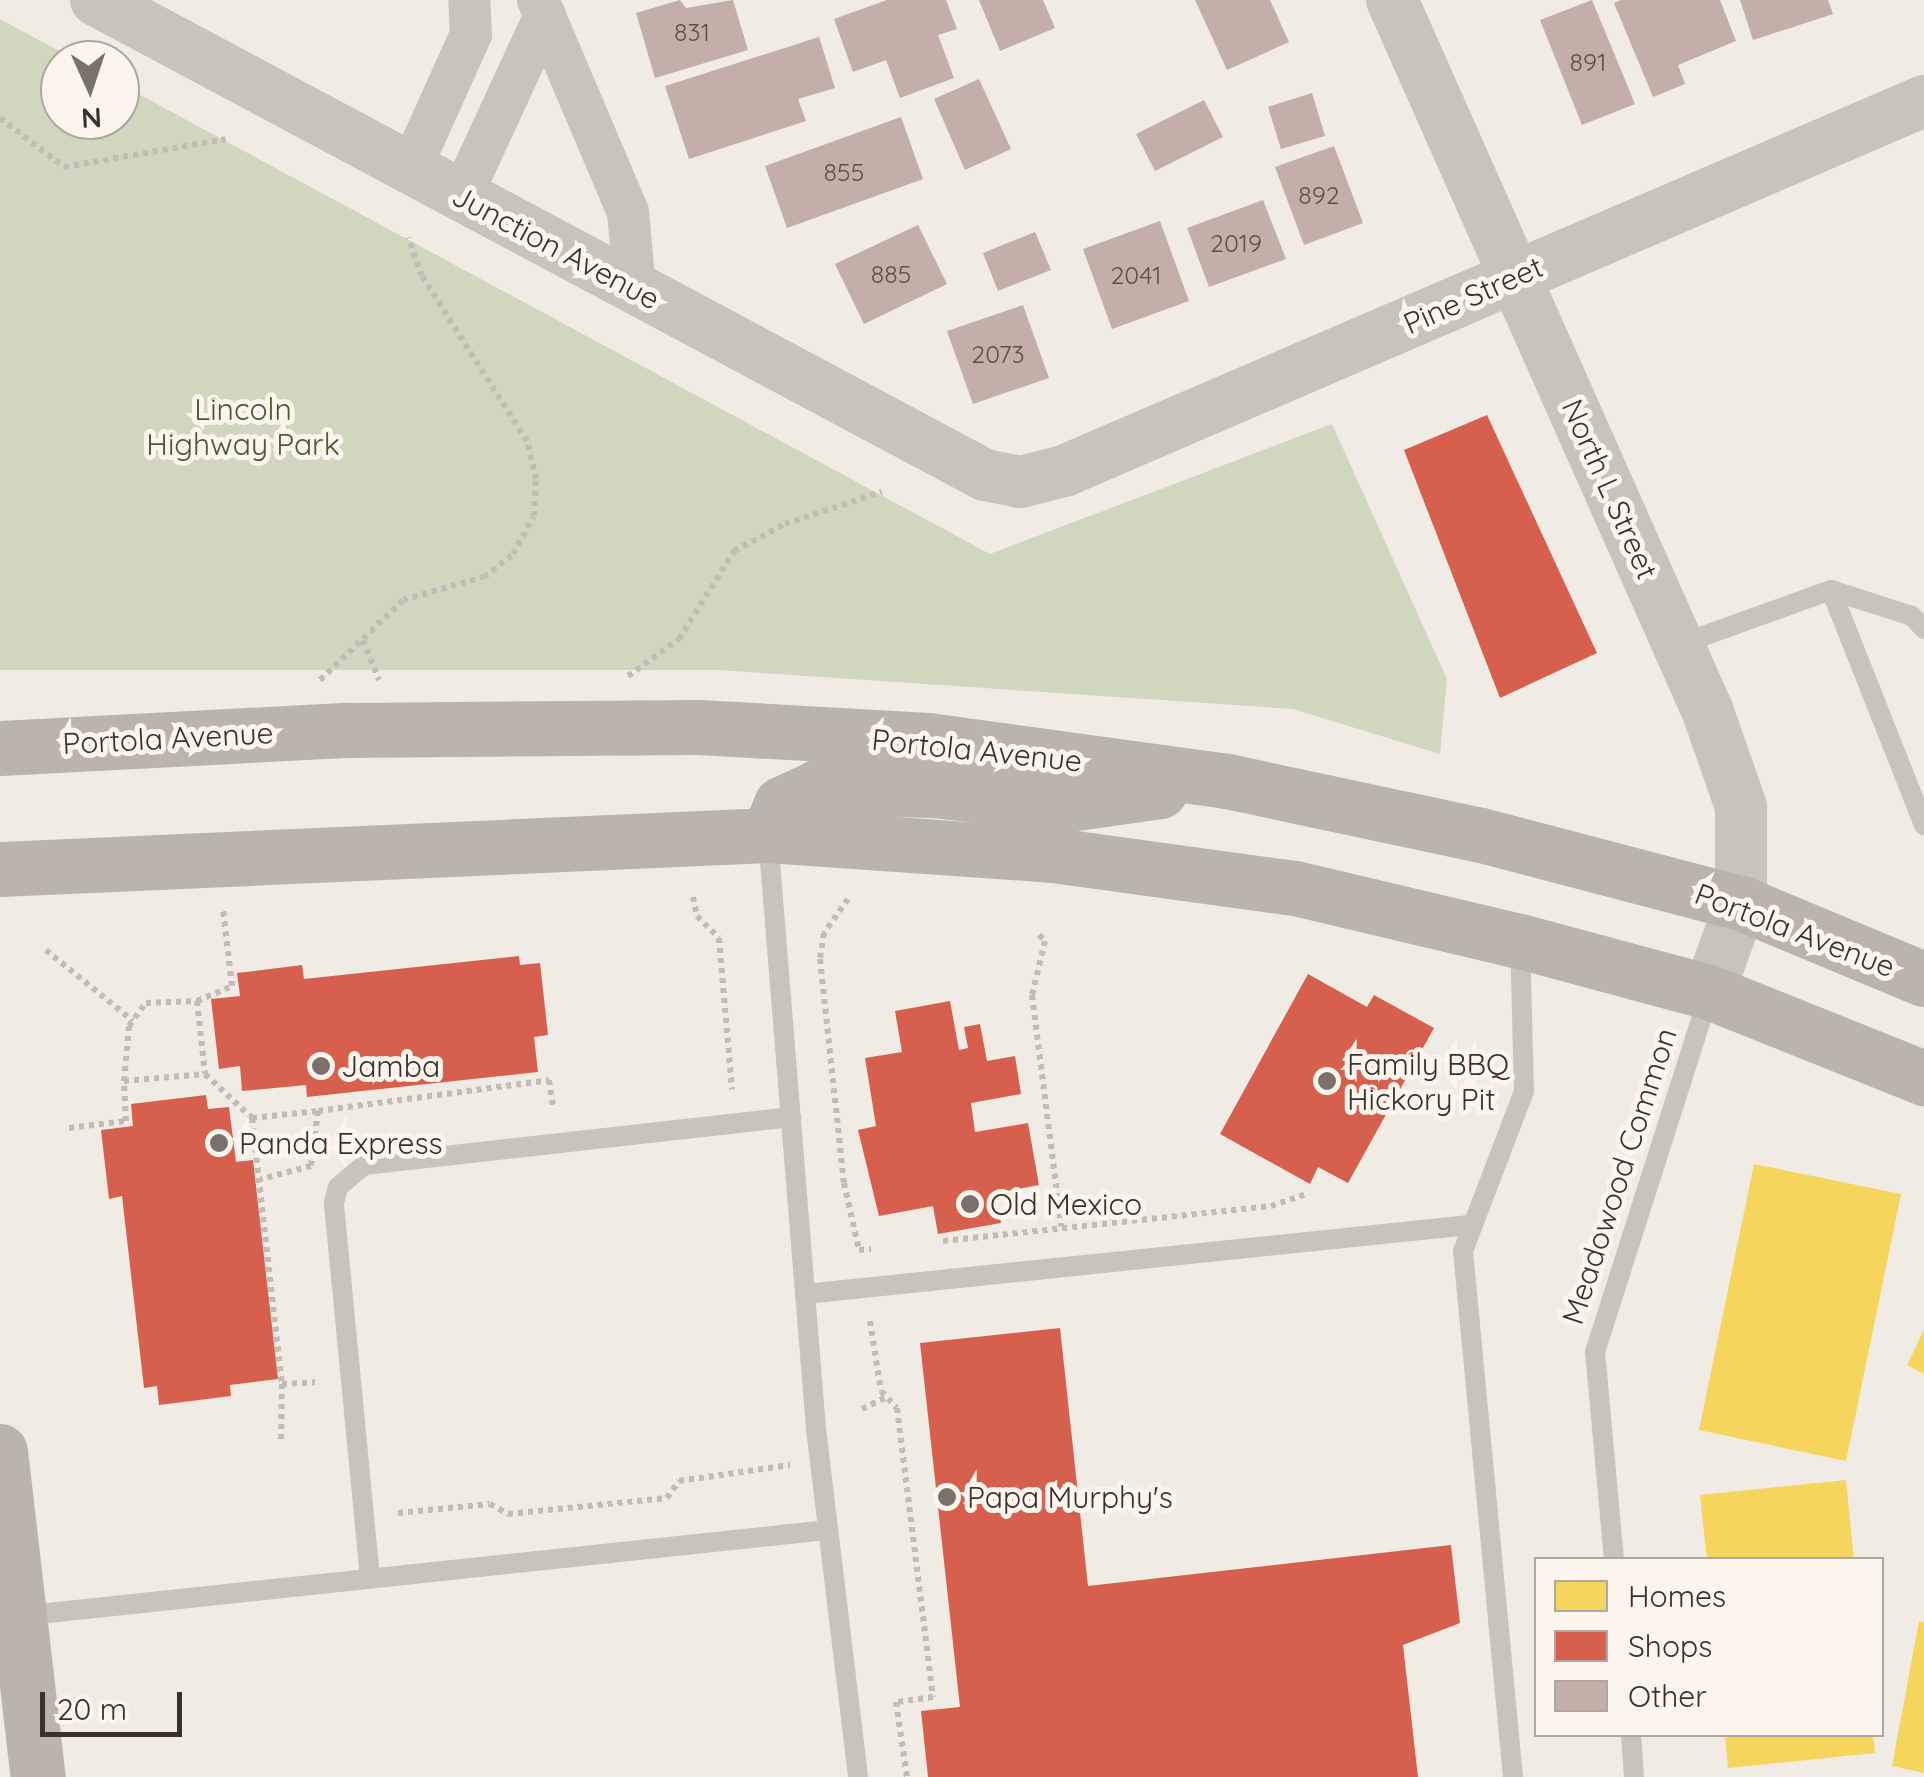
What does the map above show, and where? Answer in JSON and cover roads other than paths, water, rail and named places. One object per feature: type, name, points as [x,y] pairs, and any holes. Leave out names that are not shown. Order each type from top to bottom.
[{"type":"main road","name":"Portola Avenue","points":[[0,748],[348,730],[698,727],[928,740],[1227,781],[1482,834],[1741,902],[1924,979]]},
{"type":"main road","points":[[768,835],[781,804],[817,787],[934,790],[1062,805],[1227,781]]},
{"type":"main road","points":[[0,869],[768,835],[1052,856],[1294,888],[1520,941],[1709,992],[1924,1078]]},
{"type":"main road","points":[[0,1451],[38,1777]]},
{"type":"street","name":"Junction Avenue","points":[[96,0],[985,475],[1020,482]]},
{"type":"street","points":[[410,170],[472,34],[469,0]]},
{"type":"street","name":"North L Street","points":[[1392,0],[1679,645],[1742,807],[1741,902],[1709,992]]},
{"type":"street","points":[[462,195],[542,8]]},
{"type":"street","points":[[542,8],[628,212],[635,289]]},
{"type":"street","name":"Pine Street","points":[[1020,482],[1064,471],[1924,101]]},
{"type":"lane","points":[[1679,645],[1831,590],[1912,616],[1924,629]]},
{"type":"lane","points":[[1831,590],[1924,825]]},
{"type":"lane","points":[[768,835],[805,1294],[858,1777]]},
{"type":"lane","points":[[1514,1777],[1463,1251],[1524,1091],[1520,941]]},
{"type":"lane","name":"Meadowood Common","points":[[1614,1557],[1595,1352],[1709,992]]},
{"type":"lane","points":[[370,1578],[334,1202],[338,1186],[364,1165],[791,1116]]},
{"type":"lane","points":[[805,1294],[1470,1225]]},
{"type":"lane","points":[[20,1616],[828,1530]]},
{"type":"lane","points":[[1630,1737],[1634,1777]]},
{"type":"place","name":"Jamba","points":[[321,1066]]},
{"type":"place","name":"Family BBQ Hickory Pit","points":[[1327,1081]]},
{"type":"place","name":"Panda Express","points":[[219,1143]]},
{"type":"place","name":"Old Mexico","points":[[970,1204]]},
{"type":"place","name":"Papa Murphy's","points":[[947,1497]]},
{"type":"park label","name":"Lincoln Highway Park","points":[[243,426]]}]
